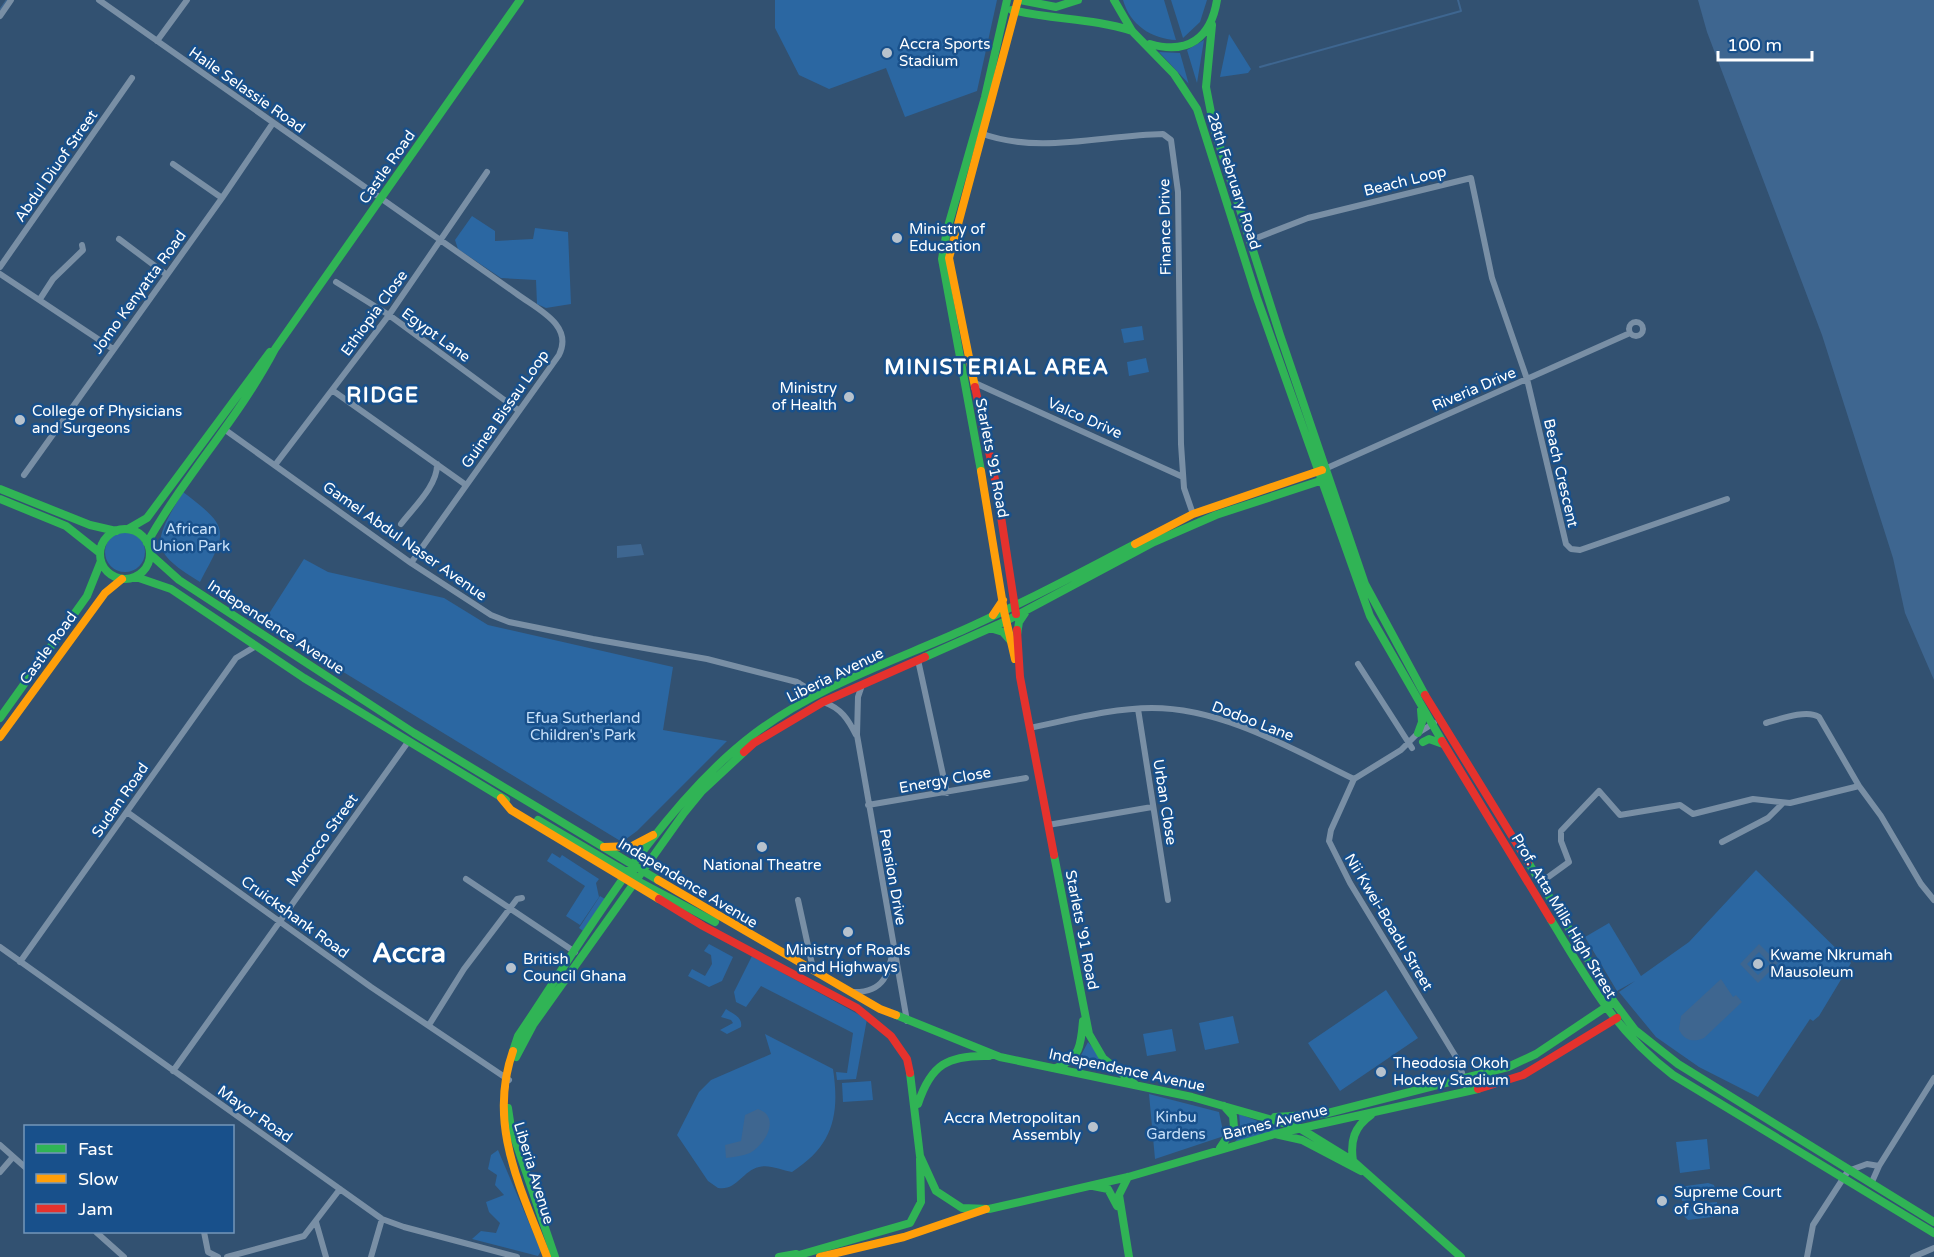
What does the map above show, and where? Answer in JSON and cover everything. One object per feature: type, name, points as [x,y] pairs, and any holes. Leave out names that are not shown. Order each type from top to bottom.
[{"type":"main road","name":"Castle Road","points":[[147,543],[167,507],[262,374],[275,349],[520,0]]},
{"type":"main road","points":[[1019,0],[1054,8],[1078,0]]},
{"type":"main road","name":"Starlets '91 Road","points":[[1014,637],[1004,611],[990,513],[961,372],[942,259],[946,230],[1019,0]]},
{"type":"main road","points":[[1114,0],[1132,31]]},
{"type":"main road","name":"28th February Road","points":[[1217,0],[1212,25],[1207,98],[1249,241],[1326,479]]},
{"type":"main road","name":"Starlets '91 Road","points":[[1006,4],[949,258],[1002,516],[1015,607],[1014,637],[1020,677],[1084,1012],[1094,1045],[1103,1058],[1136,1085]]},
{"type":"main road","name":"28th February Road","points":[[1006,4],[1015,11],[1043,18],[1111,24],[1132,31],[1145,42],[1181,83],[1197,109],[1257,298],[1313,454],[1323,469]]},
{"type":"main road","points":[[1012,24],[1019,16],[1029,14]]},
{"type":"main road","points":[[1145,42],[1158,47],[1183,48],[1196,42],[1212,25]]},
{"type":"main road","name":"Castle Road","points":[[128,529],[147,518],[256,369],[275,349]]},
{"type":"main road","points":[[961,372],[969,375],[975,396],[980,403]]},
{"type":"main road","points":[[1313,454],[1305,481],[1325,491]]},
{"type":"main road","name":"Liberia Avenue","points":[[555,1257],[511,1128],[507,1078],[533,1025],[645,867],[684,813],[730,764],[771,732],[823,702],[1006,621],[1154,542],[1216,514],[1305,481],[1323,469]]},
{"type":"main road","name":"Liberia Avenue","points":[[547,1257],[506,1137],[502,1109],[518,1036],[640,857],[691,792],[726,757],[754,734],[817,694],[1015,607],[1193,514],[1305,481],[1326,479]]},
{"type":"main road","name":"Prof. Atta Mills High Street","points":[[1326,479],[1325,491],[1364,601],[1420,705],[1613,1020],[1647,1055],[1673,1075],[1846,1175],[1871,1184],[1934,1222]]},
{"type":"main road","name":"Prof. Atta Mills High Street","points":[[1326,479],[1376,608],[1443,723],[1622,1015],[1645,1039],[1678,1064],[1934,1233]]},
{"type":"main road","points":[[0,489],[90,525],[116,531],[128,529],[136,532],[147,543],[150,554],[146,567],[136,577],[122,579],[105,570],[100,557],[84,535],[65,523],[0,499]]},
{"type":"main road","points":[[100,557],[102,543],[116,531]]},
{"type":"main road","name":"Independence Avenue","points":[[150,554],[179,580],[326,676],[602,847],[626,876]]},
{"type":"main road","name":"Castle Road","points":[[0,737],[2,722],[11,702],[87,596],[100,557]]},
{"type":"main road","name":"Independence Avenue","points":[[136,577],[171,590],[408,742],[635,882],[857,1008],[891,1036],[907,1059],[916,1110],[920,1156],[930,1181],[944,1198],[962,1208],[989,1209]]},
{"type":"main road","name":"Castle Road","points":[[2,722],[105,593],[122,579]]},
{"type":"main road","points":[[992,617],[1003,600]]},
{"type":"main road","points":[[990,628],[1014,637],[1026,611]]},
{"type":"main road","points":[[0,706],[11,702]]},
{"type":"main road","points":[[1420,705],[1422,722],[1420,737],[1444,744]]},
{"type":"main road","points":[[602,847],[632,846],[661,831]]},
{"type":"main road","points":[[640,857],[645,867]]},
{"type":"main road","name":"Independence Avenue","points":[[626,876],[645,867],[730,923],[908,1022],[1000,1057],[1220,1104],[1301,1128],[1353,1161],[1365,1172]]},
{"type":"main road","points":[[626,876],[627,893]]},
{"type":"main road","points":[[635,882],[717,923],[730,923]]},
{"type":"main road","name":"Barnes Avenue","points":[[1267,1117],[1324,1114],[1521,1062],[1614,1002]]},
{"type":"main road","name":"Starlets '91 Road","points":[[1056,1068],[1068,1064],[1079,1053],[1084,1012]]},
{"type":"main road","name":"Barnes Avenue","points":[[820,1257],[904,1237],[989,1209],[1128,1177],[1275,1134],[1467,1092],[1523,1074],[1622,1015]]},
{"type":"main road","points":[[916,1110],[926,1081],[947,1060],[963,1056],[1000,1057]]},
{"type":"main road","points":[[1218,1150],[1232,1137],[1235,1123],[1228,1108],[1220,1104]]},
{"type":"main road","points":[[1353,1161],[1351,1144],[1354,1132],[1361,1121],[1377,1110]]},
{"type":"main road","points":[[1275,1134],[1302,1140],[1365,1172],[1461,1257]]},
{"type":"main road","points":[[779,1257],[910,1223],[918,1215],[921,1204],[920,1156]]},
{"type":"main road","points":[[1128,1177],[1119,1195],[1129,1257]]},
{"type":"main road","points":[[1090,1186],[1099,1185],[1110,1192],[1121,1218]]},
{"type":"main road","points":[[792,1257],[802,1252]]},
{"type":"street","points":[[0,16],[11,0]]},
{"type":"street","name":"Haile Selassie Road","points":[[99,0],[381,200]]},
{"type":"street","points":[[157,41],[187,0]]},
{"type":"street","name":"Abdul Diuof Street","points":[[0,267],[132,78]]},
{"type":"street","name":"Jomo Kenyatta Road","points":[[24,475],[273,123]]},
{"type":"street","name":"Finance Drive","points":[[978,131],[1025,142],[1066,143],[1163,134],[1171,140],[1178,192],[1183,477],[1193,514]]},
{"type":"street","points":[[174,164],[222,198]]},
{"type":"street","name":"Ethiopia Close","points":[[275,465],[389,315],[487,172]]},
{"type":"street","name":"Beach Loop","points":[[1249,241],[1308,218],[1471,178],[1492,278],[1527,380]]},
{"type":"street","name":"Guinea Bissau Loop","points":[[381,200],[561,328],[564,340],[559,355],[411,563]]},
{"type":"street","points":[[119,239],[167,274]]},
{"type":"street","points":[[40,299],[53,279],[83,250],[82,245]]},
{"type":"street","points":[[0,274],[113,349]]},
{"type":"street","name":"Egypt Lane","points":[[336,282],[389,315],[518,410]]},
{"type":"street","name":"Riveria Drive","points":[[1323,469],[1630,333]]},
{"type":"street","name":"Beach Crescent","points":[[1527,380],[1556,513],[1566,544],[1570,549],[1580,550],[1727,499]]},
{"type":"street","name":"Valco Drive","points":[[975,383],[1183,477]]},
{"type":"street","points":[[332,390],[465,485]]},
{"type":"street","name":"Gamel Abdul Naser Avenue","points":[[224,429],[411,563],[478,608],[509,622],[707,659],[798,683],[817,694]]},
{"type":"street","points":[[401,524],[436,475],[437,464]]},
{"type":"street","points":[[241,636],[241,653]]},
{"type":"street","name":"Sudan Road","points":[[20,962],[241,653],[256,646]]},
{"type":"street","points":[[918,660],[947,793]]},
{"type":"street","points":[[1358,664],[1410,745]]},
{"type":"street","points":[[798,683],[804,694],[804,702]]},
{"type":"street","name":"Pension Drive","points":[[862,684],[858,705],[857,735],[908,1022]]},
{"type":"street","name":"Pension Drive","points":[[823,702],[834,706],[846,716],[857,735]]},
{"type":"street","name":"Dodoo Lane","points":[[1030,728],[1138,709],[1181,710],[1231,723],[1354,778]]},
{"type":"street","name":"Urban Close","points":[[1138,709],[1168,900]]},
{"type":"street","points":[[1766,723],[1788,717],[1816,714],[1921,884],[1934,900]]},
{"type":"street","points":[[1354,778],[1443,723]]},
{"type":"street","name":"Morocco Street","points":[[173,1071],[408,742]]},
{"type":"street","name":"Energy Close","points":[[868,805],[1026,778]]},
{"type":"street","name":"Nii Kwei-Boadu Street","points":[[1354,778],[1331,830],[1329,841],[1350,883],[1459,1062],[1467,1092]]},
{"type":"street","points":[[1540,883],[1569,862],[1561,841],[1561,831],[1599,792],[1602,792],[1620,816],[1680,805],[1693,814],[1763,798],[1783,803],[1859,786]]},
{"type":"street","points":[[1722,842],[1768,818],[1783,803]]},
{"type":"street","points":[[1048,825],[1152,807]]},
{"type":"street","name":"Cruickshank Road","points":[[127,812],[507,1078]]},
{"type":"street","points":[[466,879],[575,952]]},
{"type":"street","points":[[429,1025],[464,969],[517,899],[522,898]]},
{"type":"street","points":[[798,900],[812,963]]},
{"type":"street","points":[[849,991],[866,991],[884,981],[892,964],[894,943]]},
{"type":"street","name":"Mayor Road","points":[[0,947],[382,1219],[517,1257]]},
{"type":"street","points":[[1871,1184],[1879,1166],[1934,1078]]},
{"type":"street","points":[[0,1145],[24,1166]]},
{"type":"street","points":[[0,1172],[13,1157]]},
{"type":"street","points":[[1807,1257],[1813,1225],[1846,1175],[1867,1164],[1879,1166]]},
{"type":"street","points":[[227,1257],[304,1236],[340,1189]]},
{"type":"street","points":[[371,1257],[382,1219]]},
{"type":"street","points":[[316,1222],[326,1257]]},
{"type":"street","points":[[97,1233],[124,1257]]},
{"type":"street","points":[[204,1233],[208,1252],[218,1257]]},
{"type":"street","points":[[1914,1257],[1934,1248]]},
{"type":"green space","name":"Accra Sports Stadium","points":[[775,0],[997,0],[977,91],[905,117],[886,68],[829,89],[799,75],[775,28]]},
{"type":"green space","points":[[1123,0],[1164,0],[1176,40],[1159,37],[1143,29],[1131,17]]},
{"type":"green space","points":[[1171,0],[1207,0],[1200,22],[1183,38]]},
{"type":"green space","points":[[1229,34],[1251,69],[1248,73],[1220,77]]},
{"type":"green space","points":[[1204,40],[1197,83],[1187,50]]},
{"type":"green space","points":[[1159,52],[1180,53],[1189,84]]},
{"type":"green space","points":[[472,216],[495,231],[495,241],[533,239],[535,228],[568,232],[571,304],[546,308],[537,304],[536,280],[501,278],[458,249],[455,240]]},
{"type":"green space","points":[[1142,326],[1144,340],[1124,343],[1121,329]]},
{"type":"green space","points":[[1146,358],[1149,372],[1129,376],[1127,362]]},
{"type":"green space","name":"African Union Park","points":[[183,492],[210,514],[220,532],[216,552],[200,582],[171,561],[161,543],[166,522]]},
{"type":"green space","points":[[125,532],[133,533],[139,538],[144,544],[144,560],[139,566],[133,571],[125,572],[117,571],[111,566],[106,560],[105,552],[106,544],[111,538],[117,533]]},
{"type":"green space","name":"Efua Sutherland Children's Park","points":[[304,559],[328,572],[444,598],[488,625],[673,667],[663,730],[727,741],[637,831],[622,842],[263,623]]},
{"type":"green space","points":[[552,853],[560,858],[562,855],[599,879],[596,883],[599,897],[580,925],[566,916],[585,886],[547,861]]},
{"type":"green space","points":[[1756,870],[1851,963],[1819,1016],[1813,1021],[1810,1019],[1758,1097],[1699,1067],[1656,1037],[1619,992],[1635,981],[1617,991],[1585,937],[1609,923],[1641,976],[1689,942]]},
{"type":"green space","points":[[600,896],[608,901],[586,933],[579,928]]},
{"type":"green space","points":[[709,944],[733,957],[722,981],[709,987],[688,976],[692,969],[705,976],[712,964],[711,955],[704,951]]},
{"type":"green space","points":[[752,956],[867,1019],[856,1079],[837,1080],[836,1072],[847,1073],[853,1033],[761,986],[746,1007],[736,1002],[734,992]]},
{"type":"green space","name":"Theodosia Okoh Hockey Stadium","points":[[1386,990],[1418,1038],[1340,1091],[1308,1043]]},
{"type":"green space","points":[[726,1009],[737,1016],[741,1024],[741,1027],[727,1034],[720,1030],[733,1023],[721,1017]]},
{"type":"green space","points":[[1233,1016],[1239,1043],[1205,1050],[1199,1023]]},
{"type":"green space","points":[[1172,1029],[1176,1051],[1147,1056],[1143,1034]]},
{"type":"green space","points":[[765,1034],[833,1069],[835,1101],[831,1128],[817,1151],[792,1172],[763,1166],[748,1172],[730,1187],[718,1188],[708,1181],[677,1135],[699,1092],[711,1080],[771,1054]]},
{"type":"green space","points":[[1088,1042],[1107,1064],[1086,1066],[1079,1059]]},
{"type":"green space","points":[[871,1081],[873,1100],[843,1102],[842,1083]]},
{"type":"green space","name":"Kinbu Gardens","points":[[1149,1094],[1219,1112],[1224,1136],[1155,1159]]},
{"type":"green space","points":[[1239,1114],[1282,1130],[1234,1143],[1241,1135]]},
{"type":"green space","points":[[1707,1139],[1710,1169],[1680,1173],[1676,1142]]},
{"type":"green space","points":[[498,1150],[541,1251],[538,1256],[472,1239],[481,1231],[496,1233],[500,1223],[489,1212],[486,1202],[504,1195],[495,1185],[497,1175],[488,1169],[491,1155]]},
{"type":"green space","points":[[1708,1183],[1714,1185],[1717,1197],[1696,1196],[1693,1200],[1682,1201],[1682,1189],[1686,1186]]},
{"type":"green space","points":[[1717,1202],[1718,1212],[1712,1217],[1688,1220],[1684,1216],[1682,1206],[1705,1206],[1706,1203]]},
{"type":"shaded area","points":[[1698,0],[1934,0],[1934,680],[1905,613],[1893,558],[1822,335],[1707,32]]},
{"type":"shaded area","points":[[641,544],[644,555],[617,558],[617,546]]},
{"type":"shaded area","points":[[1759,944],[1778,963],[1758,983],[1740,964]],"holes":[[[1759,952],[1770,964],[1758,975],[1747,964]]]},
{"type":"shaded area","points":[[1721,979],[1733,997],[1736,995],[1742,1002],[1704,1038],[1692,1040],[1686,1038],[1679,1029],[1681,1016]]},
{"type":"shaded area","points":[[758,1109],[769,1118],[769,1131],[766,1137],[750,1153],[726,1158],[725,1145],[741,1141],[745,1115]]},
{"type":"waterway","points":[[0,10],[7,0]]},
{"type":"waterway","points":[[1260,67],[1461,11],[1458,0]]},
{"type":"traffic: fast","points":[[147,543],[178,494],[245,399],[275,349],[520,0]]},
{"type":"traffic: fast","points":[[981,471],[942,259],[947,230],[985,97],[1007,0]]},
{"type":"traffic: fast","points":[[1020,0],[1056,7],[1078,0]]},
{"type":"traffic: fast","points":[[1114,0],[1132,31],[1174,74],[1197,109],[1257,298],[1370,616],[1442,741]]},
{"type":"traffic: fast","points":[[1150,44],[1176,47],[1195,40],[1203,34],[1209,24],[1217,0]]},
{"type":"traffic: fast","points":[[1012,10],[1132,31]]},
{"type":"traffic: fast","points":[[1212,25],[1206,87],[1214,128],[1280,335],[1365,584],[1425,695]]},
{"type":"traffic: fast","points":[[128,529],[147,518],[270,352]]},
{"type":"traffic: fast","points":[[925,657],[1006,621],[1154,542],[1216,515],[1326,479]]},
{"type":"traffic: fast","points":[[0,489],[90,525],[116,531]]},
{"type":"traffic: fast","points":[[0,499],[66,526],[100,553]]},
{"type":"traffic: fast","points":[[125,529],[143,536],[150,554],[143,572],[125,579],[107,572],[100,554],[107,536],[125,529]]},
{"type":"traffic: fast","points":[[513,1051],[518,1036],[597,916],[655,835],[719,764],[754,734],[778,717],[828,689],[983,621],[1135,544]]},
{"type":"traffic: fast","points":[[150,554],[179,580],[414,733],[658,880]]},
{"type":"traffic: fast","points":[[0,718],[87,596],[101,561]]},
{"type":"traffic: fast","points":[[136,577],[171,589],[304,678],[506,800]]},
{"type":"traffic: fast","points":[[1017,635],[1019,622],[1025,613]]},
{"type":"traffic: fast","points":[[990,628],[1003,632],[1010,640]]},
{"type":"traffic: fast","points":[[1418,733],[1422,722],[1421,710]]},
{"type":"traffic: fast","points":[[1423,742],[1429,739],[1443,744]]},
{"type":"traffic: fast","points":[[516,1057],[533,1025],[684,813],[702,791],[744,752]]},
{"type":"traffic: fast","points":[[538,820],[628,873],[633,873]]},
{"type":"traffic: fast","points":[[1054,855],[1089,1034],[1103,1058],[1136,1085]]},
{"type":"traffic: fast","points":[[1528,862],[1614,1002],[1635,1030],[1678,1064],[1934,1222]]},
{"type":"traffic: fast","points":[[632,878],[715,922]]},
{"type":"traffic: fast","points":[[1551,920],[1604,1004],[1618,1023],[1652,1058],[1673,1075],[1934,1233]]},
{"type":"traffic: fast","points":[[1275,1117],[1324,1114],[1508,1067],[1536,1054],[1609,1005]]},
{"type":"traffic: fast","points":[[896,1015],[1000,1057],[1192,1097],[1300,1128]]},
{"type":"traffic: fast","points":[[1056,1068],[1075,1056],[1080,1044],[1083,1021]]},
{"type":"traffic: fast","points":[[918,1104],[929,1079],[943,1065],[962,1057],[989,1056]]},
{"type":"traffic: fast","points":[[910,1073],[920,1156],[936,1191],[962,1208],[989,1209],[1128,1177],[1275,1134],[1478,1089]]},
{"type":"traffic: fast","points":[[1220,1148],[1234,1127],[1233,1116],[1224,1106]]},
{"type":"traffic: fast","points":[[508,1108],[511,1128],[555,1257]]},
{"type":"traffic: fast","points":[[1353,1161],[1354,1135],[1371,1115]]},
{"type":"traffic: fast","points":[[1301,1129],[1353,1161],[1461,1257]]},
{"type":"traffic: fast","points":[[1275,1134],[1302,1140],[1361,1171]]},
{"type":"traffic: fast","points":[[792,1257],[910,1223],[921,1202],[920,1159]]},
{"type":"traffic: fast","points":[[1128,1177],[1119,1195],[1129,1257]]},
{"type":"traffic: fast","points":[[1093,1186],[1108,1189],[1117,1206]]},
{"type":"traffic: fast","points":[[779,1257],[796,1254]]},
{"type":"traffic: slow","points":[[975,387],[949,258],[1018,0]]},
{"type":"traffic: slow","points":[[1135,544],[1193,514],[1322,470]]},
{"type":"traffic: slow","points":[[981,471],[1004,611],[1015,659]]},
{"type":"traffic: slow","points":[[0,737],[105,593],[122,579]]},
{"type":"traffic: slow","points":[[993,615],[1003,600]]},
{"type":"traffic: slow","points":[[501,798],[511,810],[659,899]]},
{"type":"traffic: slow","points":[[604,847],[632,846],[653,835]]},
{"type":"traffic: slow","points":[[658,880],[880,1009],[896,1015]]},
{"type":"traffic: slow","points":[[513,1051],[506,1078],[505,1131],[518,1181],[547,1257]]},
{"type":"traffic: slow","points":[[820,1257],[904,1237],[986,1209]]},
{"type":"traffic: jam","points":[[975,387],[996,484],[1016,614]]},
{"type":"traffic: jam","points":[[1017,630],[1020,677],[1054,855]]},
{"type":"traffic: jam","points":[[744,752],[754,743],[823,702],[925,657]]},
{"type":"traffic: jam","points":[[1425,695],[1528,862]]},
{"type":"traffic: jam","points":[[1442,741],[1551,920]]},
{"type":"traffic: jam","points":[[659,899],[703,926],[857,1008],[891,1036],[907,1059],[910,1073]]},
{"type":"traffic: jam","points":[[1478,1089],[1523,1075],[1617,1018]]},
{"type":"place","name":"Accra Sports Stadium","points":[[887,53]]},
{"type":"place","name":"Ministry of Education","points":[[897,238]]},
{"type":"place","name":"Ministry of Health","points":[[849,397]]},
{"type":"place","name":"College of Physicians and Surgeons","points":[[20,420]]},
{"type":"place","name":"National Theatre","points":[[762,847]]},
{"type":"place","name":"Ministry of Roads and Highways","points":[[848,932]]},
{"type":"place","name":"Kwame Nkrumah Mausoleum","points":[[1758,964]]},
{"type":"place","name":"British Council Ghana","points":[[511,968]]},
{"type":"place","name":"Theodosia Okoh Hockey Stadium","points":[[1381,1072]]},
{"type":"place","name":"Accra Metropolitan Assembly","points":[[1093,1127]]},
{"type":"place","name":"Supreme Court of Ghana","points":[[1662,1201]]},
{"type":"district","name":"MINISTERIAL AREA","points":[[997,367]]},
{"type":"district","name":"RIDGE","points":[[383,395]]},
{"type":"district","name":"Accra","points":[[409,953]]}]
